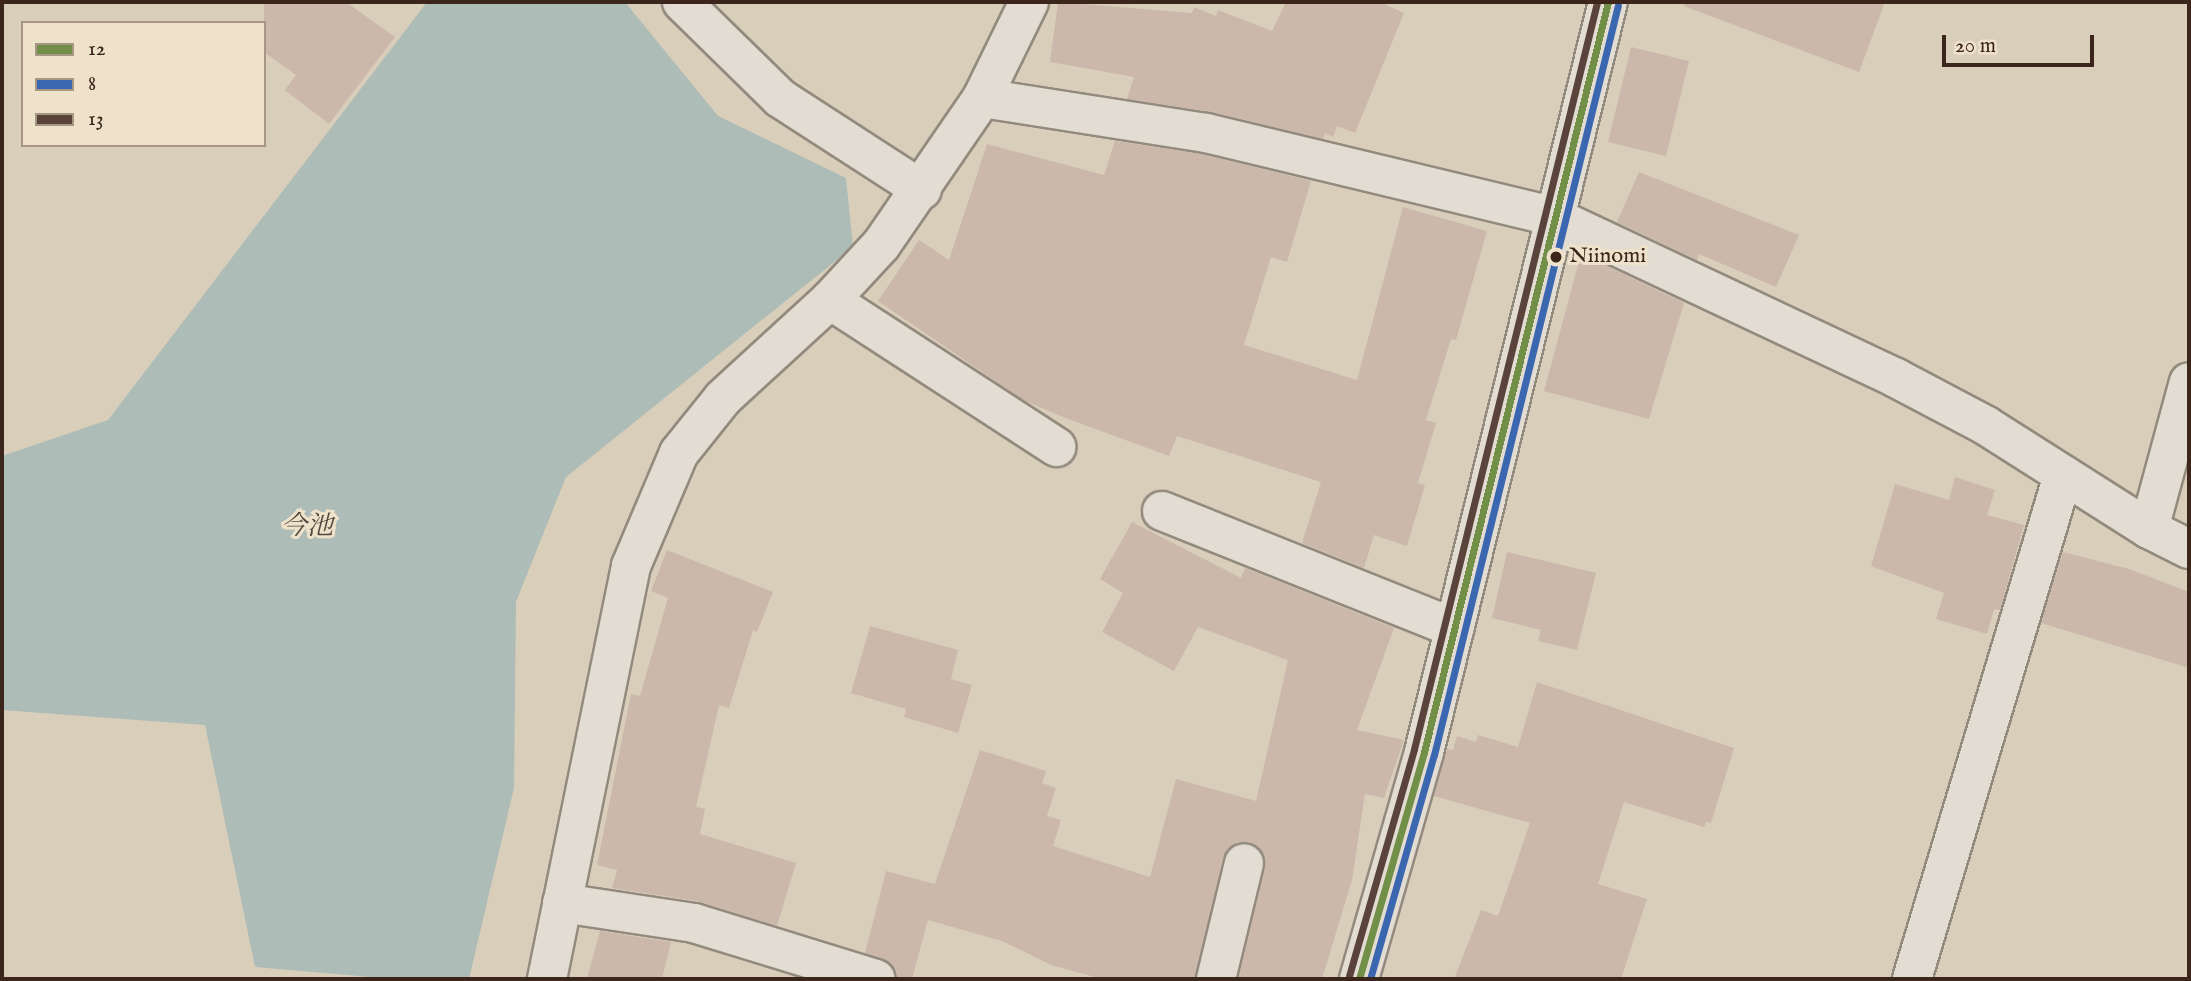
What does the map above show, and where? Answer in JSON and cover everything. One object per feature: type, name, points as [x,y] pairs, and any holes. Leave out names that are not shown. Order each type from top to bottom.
[{"type":"street","points":[[682,2],[780,98],[922,190]]},
{"type":"street","points":[[547,979],[617,624],[631,566],[653,508],[679,453],[723,398],[830,300],[881,245],[922,190],[982,97],[1029,2]]},
{"type":"street","points":[[1359,979],[1424,752],[1552,216],[1608,2]]},
{"type":"street","points":[[982,97],[1206,133],[1552,216],[1896,378],[2063,475],[2148,529],[2189,549]]},
{"type":"street","points":[[830,300],[1056,447]]},
{"type":"street","points":[[2148,529],[2189,382]]},
{"type":"street","points":[[1912,979],[2063,475]]},
{"type":"street","points":[[1162,511],[1454,628]]},
{"type":"street","points":[[1216,979],[1244,863]]},
{"type":"street","points":[[562,903],[694,923],[876,979]]},
{"type":"water","name":"今池","points":[[427,2],[625,2],[718,116],[846,178],[853,247],[566,477],[516,602],[514,788],[469,979],[393,979],[255,967],[205,725],[2,710],[2,456],[108,420]]},
{"type":"building","points":[[264,2],[346,2],[395,37],[329,124],[285,90],[296,75],[266,53]]},
{"type":"building","points":[[1058,2],[1192,13],[1194,7],[1216,16],[1218,10],[1272,31],[1286,2],[1380,2],[1404,13],[1355,133],[1337,126],[1333,137],[1325,133],[1323,139],[1211,112],[1127,99],[1134,77],[1050,62]]},
{"type":"building","points":[[1685,2],[1885,2],[1859,72],[1684,6]]},
{"type":"building","points":[[1631,47],[1689,61],[1666,156],[1608,142]]},
{"type":"building","points":[[1115,141],[1202,154],[1311,181],[1287,262],[1271,257],[1244,345],[1357,380],[1403,207],[1487,231],[1456,340],[1451,339],[1426,420],[1436,423],[1418,483],[1425,485],[1407,546],[1374,535],[1364,568],[1302,543],[1321,482],[1177,436],[1169,456],[1063,417],[1023,400],[878,301],[919,240],[949,260],[987,144],[1104,175]]},
{"type":"building","points":[[1639,172],[1799,235],[1776,287],[1699,254],[1697,260],[1617,222]]},
{"type":"building","points":[[1581,254],[1684,303],[1649,419],[1544,391]]},
{"type":"building","points":[[1955,477],[1995,490],[1987,515],[2024,525],[2000,610],[1994,609],[1987,634],[1936,619],[1944,593],[1871,566],[1895,484],[1949,500]]},
{"type":"building","points":[[1132,522],[1241,578],[1245,568],[1394,628],[1357,730],[1404,740],[1384,798],[1365,794],[1352,880],[1322,979],[1238,979],[1265,867],[1260,848],[1248,842],[1237,842],[1223,857],[1195,979],[1102,979],[1051,965],[1002,941],[928,920],[912,979],[897,979],[892,964],[865,953],[886,871],[935,884],[980,750],[1046,771],[1042,783],[1056,788],[1047,816],[1061,820],[1053,846],[1150,877],[1176,779],[1256,801],[1288,660],[1198,627],[1174,671],[1102,632],[1123,593],[1100,579]]},
{"type":"building","points":[[667,550],[773,592],[757,632],[753,630],[729,708],[719,705],[696,807],[705,809],[700,834],[796,863],[777,926],[697,901],[612,888],[617,870],[597,865],[631,694],[640,696],[668,598],[651,591]]},
{"type":"building","points":[[1507,552],[1596,573],[1577,650],[1538,641],[1541,630],[1492,618]]},
{"type":"building","points":[[2063,552],[2129,569],[2189,592],[2189,668],[2041,623]]},
{"type":"building","points":[[870,626],[958,650],[951,679],[972,685],[958,733],[904,717],[906,709],[851,693]]},
{"type":"building","points":[[1537,682],[1734,748],[1711,823],[1706,822],[1704,827],[1624,802],[1598,884],[1647,899],[1621,979],[1454,979],[1481,910],[1498,916],[1530,823],[1434,796],[1447,749],[1453,750],[1457,736],[1476,742],[1478,735],[1518,747]]},
{"type":"building","points":[[600,931],[671,942],[662,979],[587,979]]},
{"type":"transit line","name":"13","points":[[1349,976],[1414,749],[1597,2]]},
{"type":"transit line","name":"12","points":[[1359,979],[1424,752],[1608,2]]},
{"type":"transit line","name":"8","points":[[1370,979],[1434,755],[1618,5]]},
{"type":"place","name":"Niinomi","points":[[1556,257]]}]
